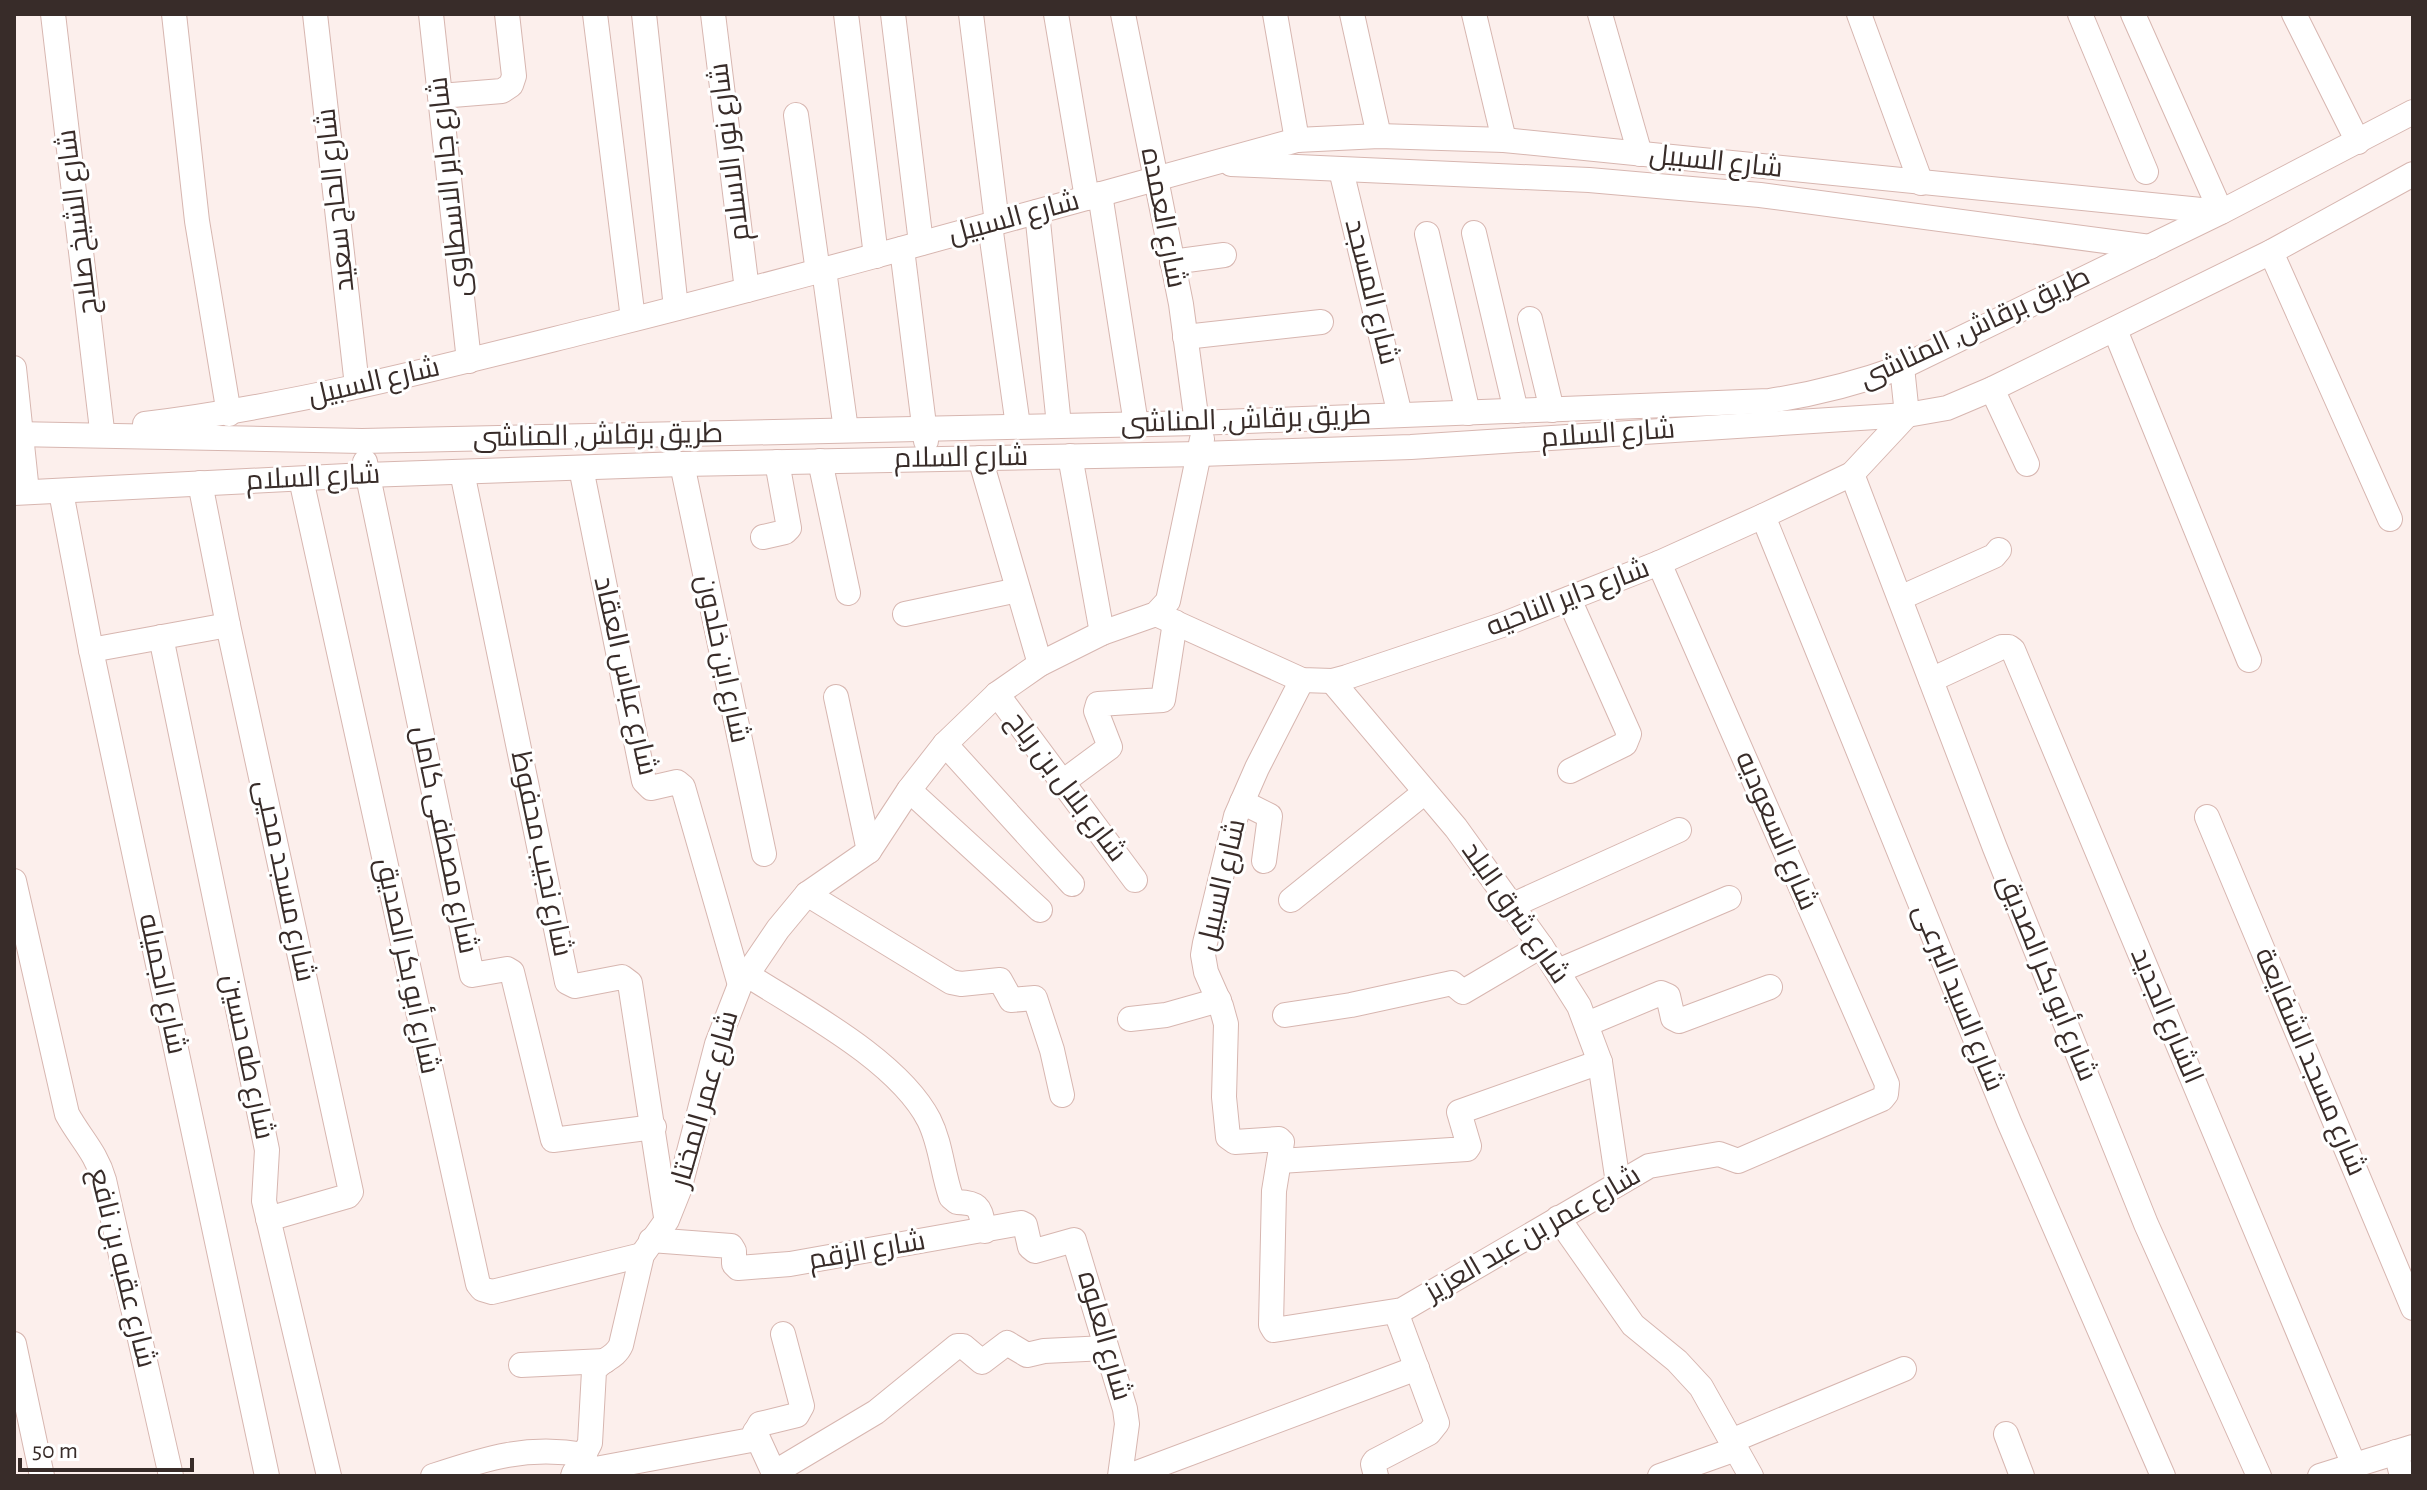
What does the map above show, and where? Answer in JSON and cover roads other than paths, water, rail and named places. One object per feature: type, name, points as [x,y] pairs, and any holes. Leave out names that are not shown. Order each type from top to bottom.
[{"type":"street","name":"شارع الشيخ صلاح","points":[[53,14],[102,430]]},
{"type":"street","points":[[174,14],[197,221],[229,414]]},
{"type":"street","name":"شارع الحاج سعيد","points":[[315,14],[357,386]]},
{"type":"street","name":"شارع جابر الاسطاوى","points":[[431,14],[469,361]]},
{"type":"street","points":[[440,96],[502,91],[511,85],[514,76],[507,14]]},
{"type":"street","points":[[595,14],[633,319]]},
{"type":"street","points":[[644,14],[676,308]]},
{"type":"street","name":"شارع نور الاسلام","points":[[713,14],[747,290]]},
{"type":"street","points":[[846,14],[876,256]]},
{"type":"street","points":[[893,14],[929,459]]},
{"type":"street","points":[[971,14],[1018,426]]},
{"type":"street","points":[[1056,14],[1094,196],[1136,424]]},
{"type":"street","name":"شارع العمده","points":[[1123,14],[1201,422]]},
{"type":"street","points":[[1275,14],[1297,140]]},
{"type":"street","points":[[1352,14],[1379,136]]},
{"type":"street","points":[[1474,14],[1504,140]]},
{"type":"street","points":[[1600,14],[1640,154]]},
{"type":"street","points":[[1859,14],[1921,183]]},
{"type":"street","points":[[2080,14],[2146,172]]},
{"type":"street","points":[[2133,14],[2221,212]]},
{"type":"street","points":[[2294,14],[2358,142]]},
{"type":"street","name":"طريق برقاش, المناشى","points":[[18,434],[362,441],[1136,424],[1769,401],[1859,383],[1902,367],[2221,212],[2413,112]]},
{"type":"street","points":[[796,115],[846,430]]},
{"type":"street","name":"شارع السبيل","points":[[67,435],[229,414],[469,361],[821,271],[1297,140],[1379,136],[1504,140],[2221,212]]},
{"type":"street","name":"شارع السبيل","points":[[1213,163],[1547,177],[1760,195],[2150,247]]},
{"type":"street","name":"شارع المسجد","points":[[1341,170],[1400,415]]},
{"type":"street","name":"طريق برقاش, المناشى","points":[[1907,415],[1947,408],[1992,389],[2271,252],[2413,174]]},
{"type":"street","points":[[1037,212],[1059,425]]},
{"type":"street","points":[[1474,233],[1516,411]]},
{"type":"street","points":[[1427,234],[1468,413]]},
{"type":"street","points":[[2271,252],[2390,519]]},
{"type":"street","points":[[1172,262],[1224,255]]},
{"type":"street","points":[[1530,319],[1552,410]]},
{"type":"street","points":[[1185,337],[1321,322]]},
{"type":"street","points":[[2115,330],[2249,660]]},
{"type":"street","points":[[1902,367],[1907,415]]},
{"type":"street","points":[[14,368],[21,493]]},
{"type":"street","points":[[1992,389],[2027,464]]},
{"type":"street","name":"شارع السلام","points":[[21,493],[366,475],[682,464],[1411,447],[1907,415]]},
{"type":"street","name":"شارع داير الناحيه","points":[[1166,618],[1302,680],[1332,681],[1474,635],[1569,599],[1763,516],[1852,474],[1907,415]]},
{"type":"street","points":[[1064,781],[1110,747],[1096,711],[1098,704],[1163,700],[1168,601],[1200,454],[1201,422]]},
{"type":"street","name":"شارع مصطفى كامل","points":[[362,441],[366,475],[472,975],[507,969],[512,972],[553,1140],[654,1127]]},
{"type":"street","points":[[1070,456],[1102,633]]},
{"type":"street","points":[[980,458],[1040,664]]},
{"type":"street","points":[[820,461],[848,593]]},
{"type":"street","points":[[763,537],[785,532],[789,528],[777,462]]},
{"type":"street","name":"شارع ابن خلدون","points":[[682,464],[764,854]]},
{"type":"street","name":"شارع عباس العقاد","points":[[581,468],[644,781],[651,788],[677,782],[683,787],[743,980]]},
{"type":"street","name":"شارع نجيب محفوظ","points":[[462,472],[567,982],[575,986],[622,977],[629,980],[667,1220]]},
{"type":"street","name":"شارع أبو بكر الصديق","points":[[1852,474],[1995,848],[2146,1224],[2259,1476]]},
{"type":"street","name":"شارع أبو بكر الصديق","points":[[301,479],[476,1281],[482,1289],[492,1292],[647,1247]]},
{"type":"street","name":"شارع مسجد محيى","points":[[200,483],[351,1192],[348,1196],[268,1219]]},
{"type":"street","name":"شارع الجميله","points":[[61,492],[91,650],[267,1476]]},
{"type":"street","name":"شارع السيد البرعى","points":[[1763,516],[2009,1122],[2163,1476]]},
{"type":"street","points":[[1900,598],[1994,556],[1999,550]]},
{"type":"street","name":"شارع السعوديه","points":[[1659,563],[1887,1084],[1882,1099]]},
{"type":"street","points":[[905,614],[1018,590]]},
{"type":"street","points":[[1569,599],[1629,734],[1625,744],[1570,771]]},
{"type":"street","name":"شارع عمر المختار","points":[[577,1468],[591,1434],[592,1376],[598,1365],[616,1355],[621,1345],[647,1247],[667,1220],[683,1176],[717,1044],[743,980],[807,894],[869,851],[909,790],[945,744],[997,694],[1040,664],[1102,633],[1166,618]]},
{"type":"street","points":[[91,650],[228,625]]},
{"type":"street","name":"شارع طه حسين","points":[[161,637],[267,1150],[263,1190],[268,1219],[329,1476]]},
{"type":"street","name":"الشارع الجديد","points":[[1931,680],[2002,647],[2013,650],[2354,1465]]},
{"type":"street","name":"شارع السبيل","points":[[1280,1161],[1280,1139],[1237,1142],[1231,1141],[1228,1135],[1224,1079],[1227,1031],[1219,1000],[1208,980],[1203,955],[1230,834],[1242,802],[1302,680]]},
{"type":"street","name":"شارع شرق البلد","points":[[1332,681],[1456,828],[1558,971],[1587,1024],[1600,1062],[1618,1183]]},
{"type":"street","name":"شارع بلال بن رباح","points":[[997,694],[1135,880]]},
{"type":"street","points":[[836,697],[869,851]]},
{"type":"street","points":[[945,744],[1072,884]]},
{"type":"street","points":[[909,790],[1040,910]]},
{"type":"street","points":[[1291,900],[1425,792]]},
{"type":"street","points":[[1242,802],[1270,816],[1264,861]]},
{"type":"street","name":"شارع مسجد الشفايعة","points":[[2207,817],[2413,1308]]},
{"type":"street","points":[[1513,905],[1679,830]]},
{"type":"street","name":"شارع عقبه بن نافع","points":[[14,881],[67,1114],[91,1148],[104,1180],[171,1476]]},
{"type":"street","points":[[807,894],[951,982],[1000,980],[1011,1000],[1033,997],[1037,1002],[1062,1095]]},
{"type":"street","points":[[1558,971],[1729,898]]},
{"type":"street","points":[[1285,1015],[1351,1005],[1452,983],[1463,992],[1541,946]]},
{"type":"street","points":[[743,980],[839,1034],[880,1064],[909,1091],[933,1128],[951,1197],[957,1202],[975,1203],[985,1231]]},
{"type":"street","points":[[1587,1024],[1661,993],[1667,994],[1673,1018],[1679,1021],[1770,987]]},
{"type":"street","points":[[1130,1019],[1160,1016],[1219,1000]]},
{"type":"street","points":[[1280,1161],[1467,1149],[1469,1146],[1459,1112],[1600,1062]]},
{"type":"street","name":"شارع عمر بن عبد العزيز","points":[[1280,1161],[1274,1191],[1271,1325],[1274,1330],[1396,1312],[1618,1183],[1655,1165],[1719,1154],[1738,1161],[1882,1099]]},
{"type":"street","points":[[1558,1218],[1633,1325],[1677,1361],[1701,1387],[1751,1476]]},
{"type":"street","name":"شارع الزقم","points":[[647,1247],[731,1246],[735,1266],[740,1268],[790,1264],[1023,1223],[1033,1250],[1073,1240],[1077,1243]]},
{"type":"street","name":"شارع العلوه","points":[[1077,1243],[1126,1416],[1120,1476]]},
{"type":"street","points":[[1376,1476],[1375,1461],[1436,1427],[1436,1418],[1396,1312]]},
{"type":"street","points":[[433,1476],[539,1450],[577,1468],[751,1440],[760,1424],[797,1415],[801,1410],[783,1334]]},
{"type":"street","points":[[755,1432],[772,1469],[777,1471],[866,1419],[957,1346],[962,1346],[982,1362],[1007,1343],[1027,1355],[1044,1351],[1106,1348]]},
{"type":"street","points":[[14,1344],[42,1476]]},
{"type":"street","points":[[521,1365],[605,1361]]},
{"type":"street","points":[[1129,1476],[1417,1368]]},
{"type":"street","points":[[1660,1476],[1904,1369]]},
{"type":"street","points":[[2006,1434],[2022,1476]]},
{"type":"street","points":[[2320,1476],[2354,1465],[2404,1458]]}]
